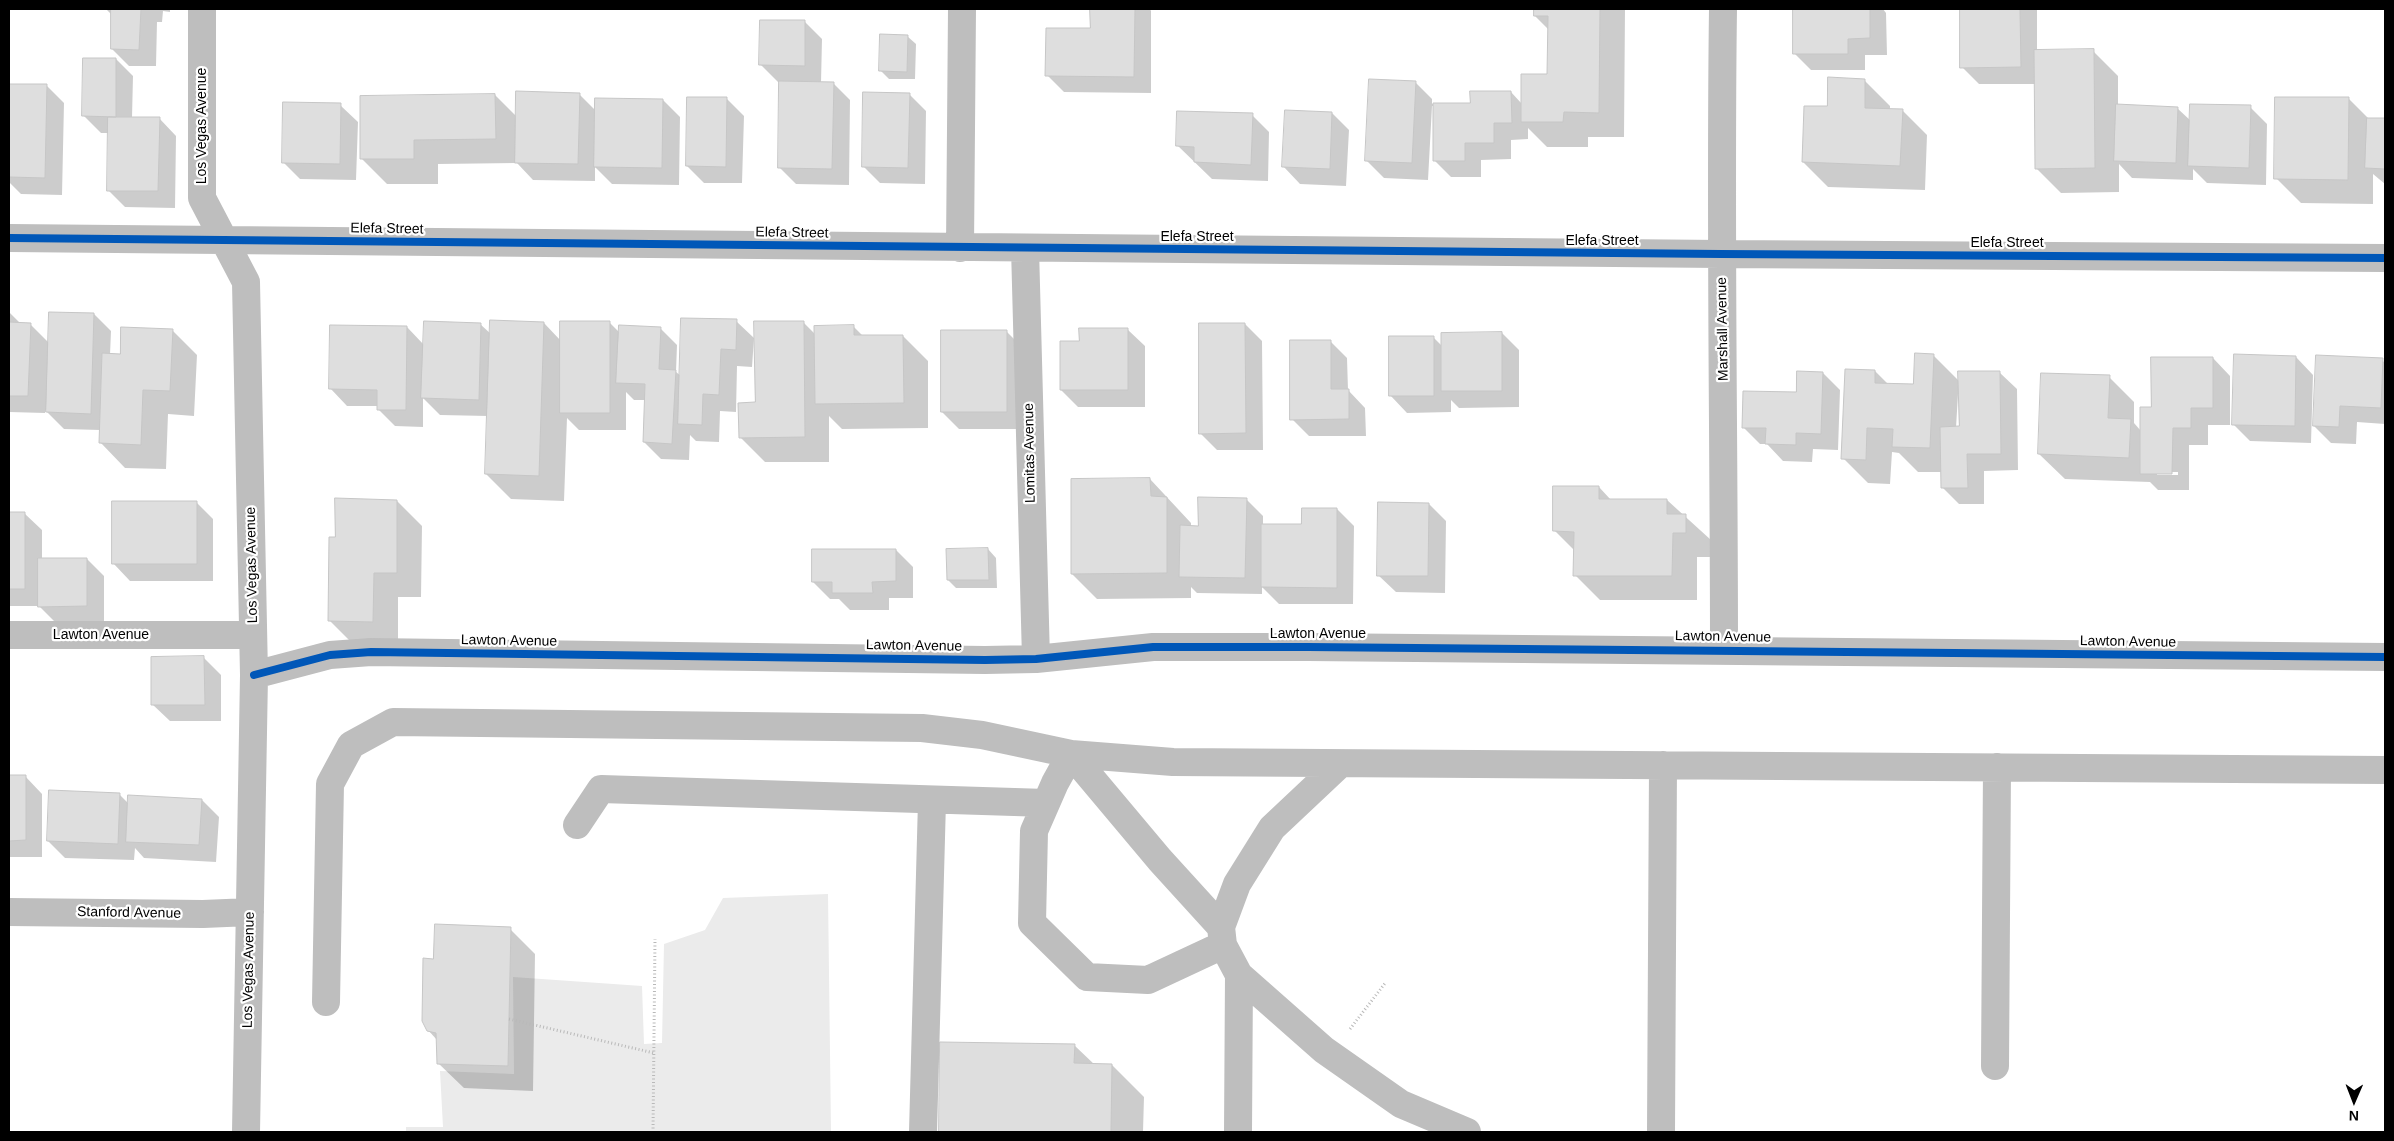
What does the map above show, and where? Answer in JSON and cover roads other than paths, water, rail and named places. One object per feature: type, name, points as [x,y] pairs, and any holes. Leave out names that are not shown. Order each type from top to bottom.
[{"type":"street","name":"Los Vegas Avenue","points":[[202,9],[202,198],[222,240],[246,282],[254,675],[246,1132]]},
{"type":"street","points":[[960,248],[962,9]]},
{"type":"street","name":"Marshall Avenue","points":[[1723,9],[1721,254],[1724,306],[1724,650]]},
{"type":"street","name":"Elefa Street","points":[[9,238],[960,248],[2385,258]]},
{"type":"street","name":"Lomitas Avenue","points":[[1025,248],[1036,659]]},
{"type":"street","name":"Lawton Avenue","points":[[9,635],[253,635]]},
{"type":"street","name":"Lawton Avenue","points":[[254,675],[330,655],[371,652],[1036,659],[1153,647],[1724,650],[2385,657]]},
{"type":"street","points":[[326,1002],[330,784],[351,745],[393,722],[922,728],[982,735],[1071,754],[1173,762],[2385,770]]},
{"type":"street","points":[[1071,754],[1055,783],[1034,831],[1032,923],[1087,977],[1148,980],[1222,936],[1237,884],[1272,828],[1340,764]]},
{"type":"street","points":[[1071,754],[1222,936],[1239,974],[1324,1050],[1401,1104],[1467,1132]]},
{"type":"street","points":[[1661,1132],[1663,765]]},
{"type":"street","points":[[1995,1066],[1997,767]]},
{"type":"street","points":[[577,825],[602,789],[932,801],[1046,803]]},
{"type":"street","points":[[923,1132],[932,801]]},
{"type":"street","name":"Stanford Avenue","points":[[9,912],[193,914],[250,912]]},
{"type":"street","points":[[1238,1132],[1239,974]]}]
